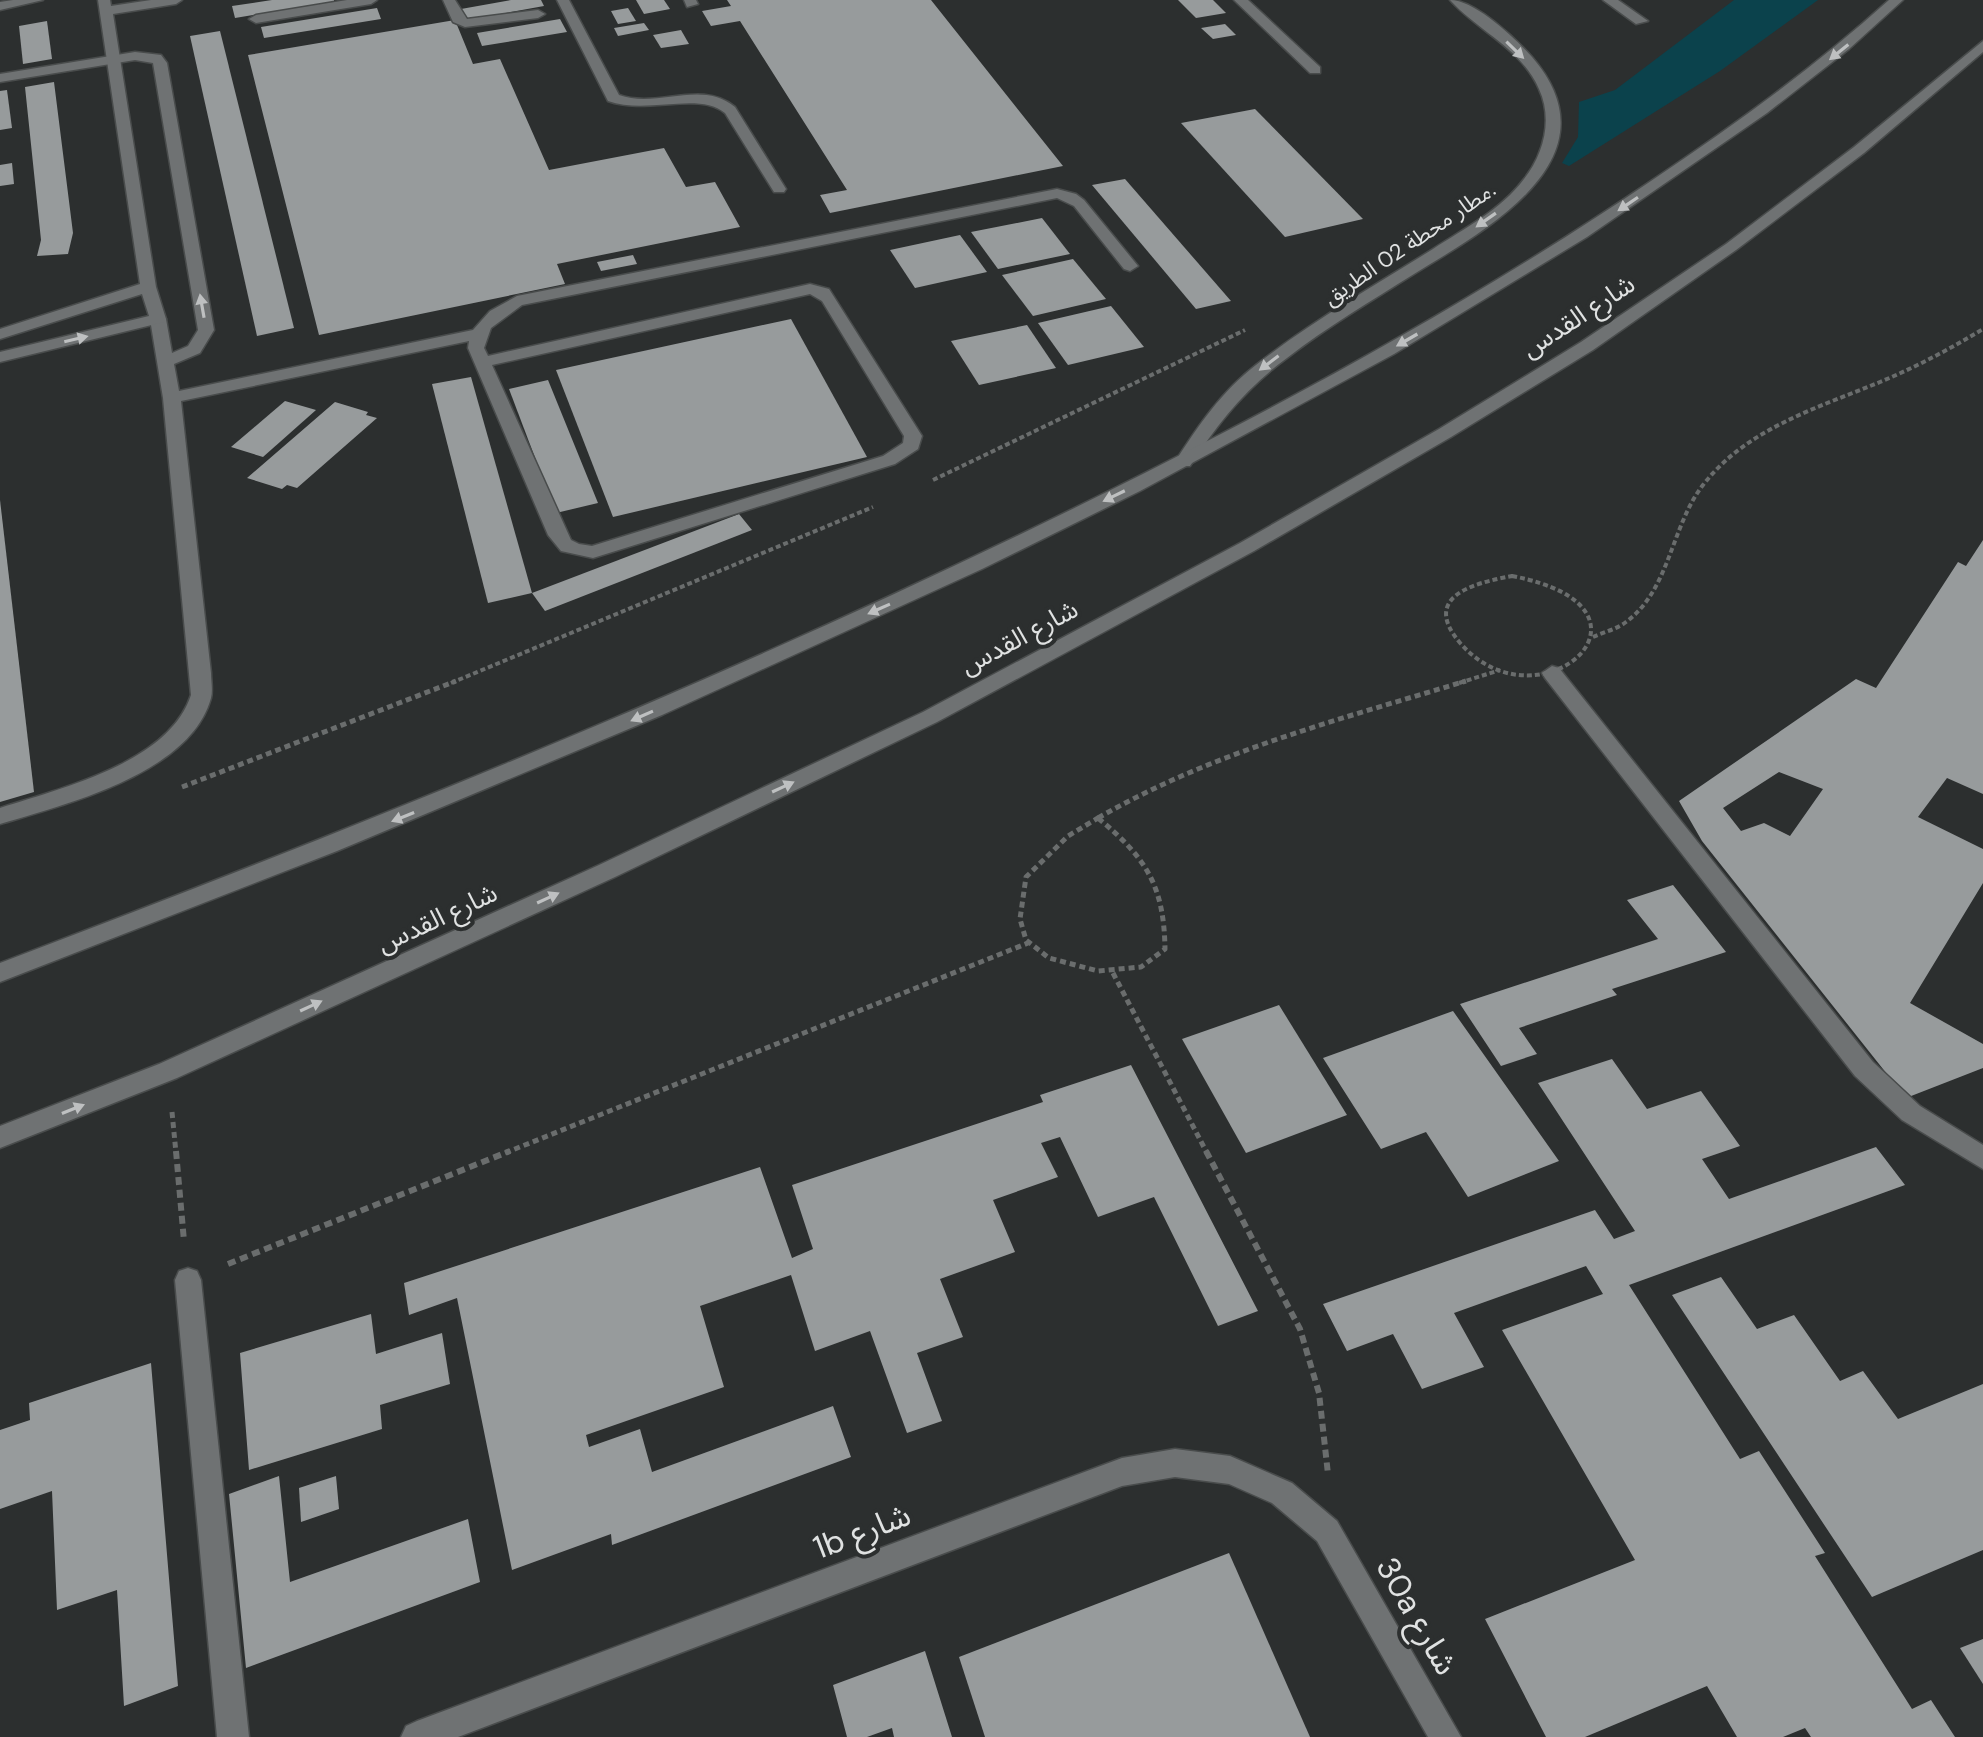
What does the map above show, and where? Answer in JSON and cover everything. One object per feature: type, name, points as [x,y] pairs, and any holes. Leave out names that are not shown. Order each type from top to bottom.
[{"type":"main road","points":[[0,6],[37,0]]},
{"type":"main road","points":[[0,816],[124,772],[162,750],[190,721],[201,697],[172,398],[158,319],[148,287],[105,6],[176,0]]},
{"type":"main road","points":[[256,19],[371,0]]},
{"type":"main road","points":[[449,0],[458,19],[465,23],[538,14]]},
{"type":"main road","points":[[563,0],[613,98],[640,106],[700,98],[719,101],[730,110],[779,189]]},
{"type":"main road","points":[[1240,0],[1315,70]]},
{"type":"main road","name":"مطار محطة 02 الطريق.","points":[[1184,462],[1209,421],[1259,371],[1489,219],[1530,183],[1542,164],[1552,140],[1554,124],[1552,104],[1544,85],[1515,48],[1456,0]]},
{"type":"main road","points":[[1609,0],[1641,21]]},
{"type":"main road","points":[[0,973],[255,877],[575,746],[943,580],[1184,462],[1362,366],[1497,287],[1624,207],[1766,110],[1861,35],[1897,0]]},
{"type":"main road","name":"شارع القدس","points":[[0,1137],[168,1071],[607,871],[930,717],[1247,547],[1574,354],[1705,265],[1859,150],[1983,45]]},
{"type":"main road","points":[[0,78],[135,56],[156,58],[163,79],[206,330],[194,349],[166,362]]},
{"type":"main road","points":[[482,362],[810,289],[823,292],[829,299],[913,436],[912,445],[903,454],[874,465],[593,552],[576,551],[563,545],[557,535],[482,362],[476,348],[477,334],[492,316],[527,298],[1043,194],[1057,193],[1079,203],[1130,266]]},
{"type":"main road","points":[[0,334],[148,287]]},
{"type":"main road","points":[[0,357],[158,319]]},
{"type":"main road","points":[[172,398],[477,334]]},
{"type":"main road","points":[[1552,673],[1864,1069],[1911,1113],[1983,1158]]},
{"type":"main road","points":[[188,1280],[233,1737]]},
{"type":"main road","name":"1b شارع","points":[[430,1735],[1122,1472],[1175,1463],[1230,1470],[1282,1493],[1327,1531]]},
{"type":"main road","name":"30a شارع","points":[[1327,1531],[1445,1737]]},
{"type":"path","points":[[1593,637],[1627,622],[1643,607],[1682,520],[1702,485],[1724,461],[1786,421],[1940,355],[1983,329]]},
{"type":"path","points":[[1512,576],[1537,580],[1560,590],[1578,603],[1589,620],[1593,637],[1587,653],[1572,665],[1552,673],[1526,674],[1500,670],[1476,660],[1458,645],[1447,628],[1446,611],[1452,596],[1467,584],[1488,577],[1512,576]]},
{"type":"path","points":[[1097,817],[1130,844],[1154,877],[1166,915],[1165,949],[1142,967],[1113,973],[1065,966],[1028,943],[1017,912],[1022,881],[1040,859],[1097,817],[1185,773],[1287,734],[1500,670]]},
{"type":"path","points":[[168,1071],[188,1280],[1028,943]]},
{"type":"path","points":[[1113,973],[1300,1329],[1319,1393],[1329,1460],[1327,1531]]},
{"type":"shaded area","points":[[1734,0],[1818,0],[1720,71],[1569,166],[1562,163],[1578,137],[1579,102],[1615,90]]},
{"type":"building","points":[[272,0],[334,2],[235,18],[232,6]]},
{"type":"building","points":[[511,0],[541,0],[544,6],[467,20],[461,9]]},
{"type":"building","points":[[636,0],[664,0],[670,9],[644,14]]},
{"type":"building","points":[[727,0],[931,0],[1063,166],[830,213],[820,195],[847,190],[740,21],[711,26],[702,11],[731,6]]},
{"type":"building","points":[[1178,0],[1213,0],[1226,13],[1196,18]]},
{"type":"building","points":[[377,8],[381,19],[264,38],[261,27]]},
{"type":"building","points":[[628,8],[636,21],[618,24],[611,11]]},
{"type":"building","points":[[560,19],[567,32],[482,46],[477,33]]},
{"type":"building","points":[[455,20],[473,64],[500,59],[549,170],[664,148],[686,187],[715,182],[740,227],[557,264],[565,284],[319,335],[248,55]]},
{"type":"building","points":[[47,21],[52,59],[23,64],[19,26]]},
{"type":"building","points":[[644,23],[649,30],[618,36],[614,28]]},
{"type":"building","points":[[1225,24],[1236,35],[1213,39],[1201,28]]},
{"type":"building","points":[[681,30],[689,44],[661,48],[653,35]]},
{"type":"building","points":[[220,31],[294,328],[257,336],[190,36]]},
{"type":"building","points":[[54,82],[73,233],[68,254],[37,256],[41,240],[25,87]]},
{"type":"building","points":[[7,90],[12,128],[0,130],[0,91]]},
{"type":"building","points":[[1255,109],[1363,219],[1285,237],[1181,123]]},
{"type":"building","points":[[12,163],[14,184],[0,186],[0,165]]},
{"type":"building","points":[[1125,179],[1231,301],[1196,309],[1092,185]]},
{"type":"building","points":[[1042,218],[1070,254],[998,269],[971,232]]},
{"type":"building","points":[[960,235],[987,272],[915,288],[890,250]]},
{"type":"building","points":[[633,255],[637,264],[601,271],[597,262]]},
{"type":"building","points":[[1073,259],[1106,299],[1033,316],[1002,275]]},
{"type":"building","points":[[1111,306],[1144,347],[1068,365],[1038,323]]},
{"type":"building","points":[[791,319],[867,457],[613,517],[556,370]]},
{"type":"building","points":[[1027,325],[1056,368],[979,385],[951,341]]},
{"type":"building","points":[[471,377],[532,593],[488,603],[432,384]]},
{"type":"building","points":[[548,380],[598,503],[556,513],[509,389]]},
{"type":"building","points":[[285,401],[316,410],[263,457],[231,447]]},
{"type":"building","points":[[335,402],[368,412],[366,415],[377,418],[297,488],[287,485],[282,489],[247,478]]},
{"type":"building","points":[[0,500],[34,792],[0,802]]},
{"type":"building","points":[[739,514],[752,530],[545,611],[532,593]]},
{"type":"building","points":[[1983,540],[1983,794],[1947,778],[1918,817],[1983,849],[1983,883],[1910,1003],[1983,1044],[1983,1068],[1906,1098],[1702,841],[1679,801],[1856,679],[1876,688],[1958,562],[1966,566]],"holes":[[[1779,772],[1823,789],[1790,836],[1764,823],[1741,831],[1723,808]]]},
{"type":"building","points":[[1673,885],[1726,952],[1612,989],[1617,995],[1519,1028],[1537,1054],[1501,1066],[1460,1004],[1658,939],[1627,900]]},
{"type":"building","points":[[1279,1005],[1347,1115],[1246,1153],[1182,1039]]},
{"type":"building","points":[[1453,1011],[1559,1161],[1468,1197],[1426,1132],[1381,1149],[1323,1058]]},
{"type":"building","points":[[1612,1059],[1647,1109],[1701,1091],[1740,1146],[1702,1159],[1729,1199],[1876,1147],[1905,1185],[1629,1285],[1740,1459],[1759,1451],[1825,1553],[1815,1556],[1912,1709],[1931,1700],[1955,1737],[1811,1737],[1805,1728],[1783,1737],[1737,1737],[1707,1686],[1585,1737],[1546,1737],[1485,1619],[1635,1560],[1502,1330],[1603,1294],[1586,1266],[1454,1313],[1484,1367],[1422,1389],[1393,1334],[1347,1351],[1323,1304],[1595,1210],[1614,1239],[1635,1231],[1538,1083]]},
{"type":"building","points":[[1131,1065],[1258,1311],[1218,1326],[1154,1197],[1098,1217],[1060,1137],[1041,1143],[1058,1177],[993,1200],[1015,1252],[940,1279],[963,1337],[917,1353],[942,1421],[907,1433],[870,1331],[815,1351],[791,1275],[700,1306],[724,1387],[586,1435],[589,1447],[640,1429],[652,1472],[833,1406],[851,1457],[612,1545],[611,1534],[512,1570],[457,1298],[409,1315],[404,1283],[760,1167],[792,1258],[813,1249],[792,1185],[1043,1102],[1040,1095]]},
{"type":"building","points":[[1721,1277],[1757,1329],[1794,1315],[1840,1381],[1863,1371],[1898,1419],[1983,1384],[1983,1550],[1872,1597],[1672,1295]]},
{"type":"building","points":[[371,1314],[376,1354],[442,1333],[450,1384],[380,1405],[382,1429],[249,1470],[240,1353]]},
{"type":"building","points":[[151,1363],[178,1686],[124,1706],[117,1590],[57,1610],[52,1491],[0,1509],[0,1430],[30,1420],[29,1403]]},
{"type":"building","points":[[279,1476],[290,1582],[468,1519],[480,1582],[246,1668],[229,1494]]},
{"type":"building","points":[[336,1476],[339,1509],[301,1522],[299,1488]]},
{"type":"building","points":[[1229,1553],[1310,1737],[985,1737],[959,1657]]},
{"type":"building","points":[[1983,1639],[1983,1684],[1960,1648]]},
{"type":"building","points":[[925,1651],[952,1737],[894,1737],[892,1728],[867,1737],[847,1737],[833,1685]]}]
